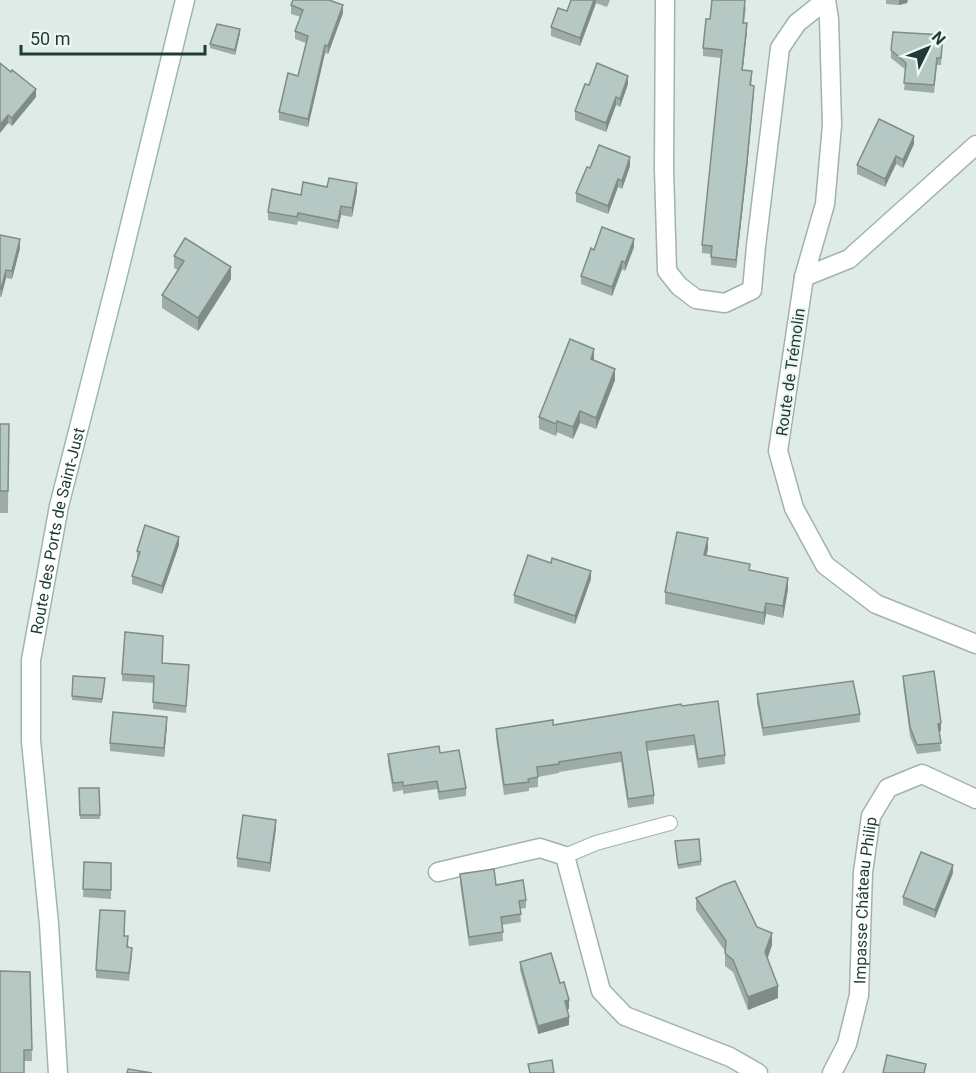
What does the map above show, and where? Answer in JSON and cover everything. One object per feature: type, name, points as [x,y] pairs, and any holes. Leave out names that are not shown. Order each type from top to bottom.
[{"type":"street","name":"Route des Ports de Saint-Just","points":[[58,1073],[49,924],[31,741],[31,660],[59,506],[185,0]]},
{"type":"street","points":[[665,0],[664,169],[668,270],[679,286],[696,298],[725,303],[752,290],[780,48],[797,23],[826,0]]},
{"type":"street","name":"Route de Trémolin","points":[[826,0],[829,19],[832,125],[825,204],[804,277],[778,450],[794,508],[825,565],[876,604],[976,644]]},
{"type":"street","points":[[804,277],[849,259],[976,145]]},
{"type":"street","name":"Impasse Château Philip","points":[[832,1073],[847,1044],[859,995],[863,872],[871,816],[888,788],[922,774],[976,799]]},
{"type":"street","points":[[438,872],[540,848],[566,856],[601,991],[625,1016],[729,1057],[758,1073]]},
{"type":"lane","points":[[566,856],[596,843],[670,823]]},
{"type":"building","points":[[293,0],[329,0],[343,5],[328,46],[325,45],[308,119],[279,112],[288,73],[298,76],[308,36],[295,31],[303,10],[291,5]]},
{"type":"building","points":[[571,0],[594,0],[580,38],[551,27],[558,8],[567,11]]},
{"type":"building","points":[[712,0],[745,0],[743,23],[747,23],[742,70],[752,71],[750,85],[754,86],[736,260],[711,257],[712,246],[702,245],[722,50],[703,48],[706,19],[710,19]]},
{"type":"building","points":[[217,24],[240,29],[235,50],[210,44]]},
{"type":"building","points":[[893,32],[943,35],[941,58],[937,58],[934,85],[904,83],[906,63],[891,50]]},
{"type":"building","points":[[0,63],[36,89],[12,118],[8,115],[0,125]]},
{"type":"building","points":[[597,63],[628,76],[620,99],[616,97],[606,123],[575,111],[585,84],[589,85]]},
{"type":"building","points":[[879,119],[914,136],[903,160],[896,156],[885,179],[857,165]]},
{"type":"building","points":[[599,145],[630,157],[622,181],[618,179],[608,206],[576,193],[587,167],[590,168]]},
{"type":"building","points":[[329,178],[357,183],[352,208],[341,206],[338,221],[298,213],[297,217],[268,212],[272,189],[301,195],[303,182],[327,187]]},
{"type":"building","points":[[602,227],[634,239],[625,263],[622,261],[612,287],[581,276],[591,248],[594,250]]},
{"type":"building","points":[[0,235],[20,239],[12,271],[6,270],[1,289],[0,289]]},
{"type":"building","points":[[185,238],[231,267],[198,318],[162,295],[184,261],[174,256]]},
{"type":"building","points":[[570,339],[594,349],[591,359],[615,369],[596,418],[580,411],[573,427],[557,421],[556,424],[539,417]]},
{"type":"building","points":[[0,424],[9,424],[8,491],[0,491]]},
{"type":"building","points":[[145,525],[179,537],[162,586],[132,576],[140,552],[137,551]]},
{"type":"building","points":[[677,532],[708,538],[704,555],[750,564],[749,570],[788,578],[783,606],[766,603],[764,613],[665,592]]},
{"type":"building","points":[[528,555],[551,563],[552,558],[591,571],[575,616],[514,595]]},
{"type":"building","points":[[125,632],[163,636],[162,663],[189,665],[186,706],[153,702],[154,676],[122,674]]},
{"type":"building","points":[[934,671],[941,723],[938,724],[941,743],[917,745],[910,727],[903,676]]},
{"type":"building","points":[[73,676],[105,678],[102,699],[72,696]]},
{"type":"building","points":[[853,681],[860,714],[763,728],[757,694]]},
{"type":"building","points":[[718,701],[725,755],[698,759],[694,735],[646,742],[654,795],[628,799],[621,752],[537,767],[538,777],[528,779],[529,782],[504,785],[496,729],[553,720],[553,725],[681,704],[682,706]]},
{"type":"building","points":[[113,712],[167,717],[164,748],[110,743]]},
{"type":"building","points":[[439,746],[440,753],[459,750],[466,788],[439,792],[437,781],[403,786],[403,782],[393,783],[388,754]]},
{"type":"building","points":[[79,788],[99,788],[100,815],[80,815]]},
{"type":"building","points":[[243,815],[276,820],[270,863],[237,858]]},
{"type":"building","points":[[699,839],[701,861],[678,865],[675,841]]},
{"type":"building","points":[[921,852],[953,865],[935,910],[903,897]]},
{"type":"building","points":[[84,862],[111,863],[111,890],[83,889]]},
{"type":"building","points":[[494,869],[496,885],[523,880],[526,900],[519,901],[521,914],[501,917],[503,932],[469,937],[460,874]]},
{"type":"building","points":[[735,881],[757,927],[772,933],[765,952],[778,986],[748,997],[733,960],[725,953],[726,941],[696,898]]},
{"type":"building","points":[[100,910],[125,911],[124,936],[128,936],[127,947],[132,948],[129,973],[96,970]]},
{"type":"building","points":[[551,953],[560,983],[564,982],[569,1000],[565,1001],[569,1017],[538,1026],[520,962]]},
{"type":"building","points":[[0,971],[30,972],[32,1050],[24,1050],[24,1073],[0,1073]]},
{"type":"building","points":[[887,1055],[926,1064],[924,1073],[883,1073]]},
{"type":"building","points":[[552,1060],[554,1073],[530,1073],[528,1064]]},
{"type":"building","points":[[128,1069],[152,1073],[127,1073]]}]
